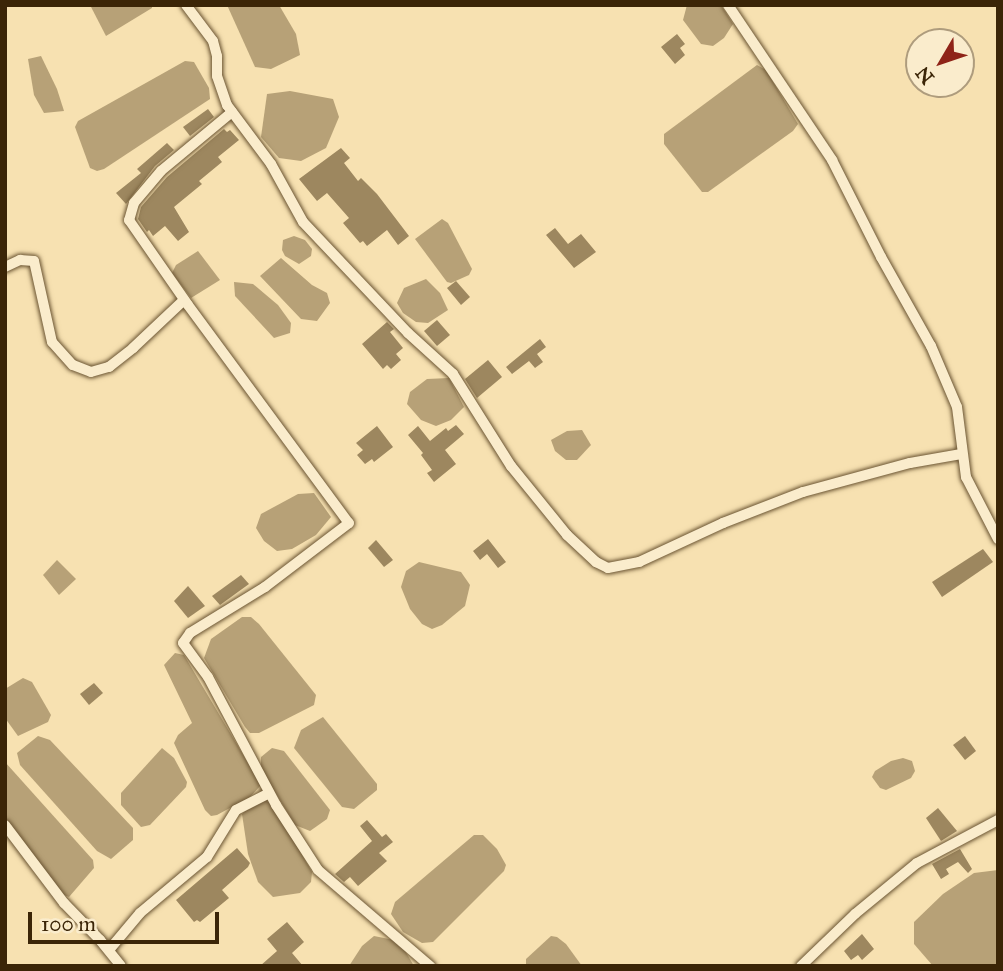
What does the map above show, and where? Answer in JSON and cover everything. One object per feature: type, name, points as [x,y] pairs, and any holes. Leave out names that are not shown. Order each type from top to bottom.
[{"type":"street","points":[[186,5],[213,41],[220,86],[232,112],[271,164],[303,222],[408,333],[453,374],[511,466],[567,535],[596,562],[608,568],[639,562],[713,527],[803,492],[910,463],[961,454]]},
{"type":"street","points":[[728,5],[832,160],[881,257],[931,346],[957,407],[966,477],[998,538]]},
{"type":"street","points":[[232,112],[161,171],[134,203],[129,214],[134,230],[349,523],[265,587],[212,617],[184,639],[183,643],[208,677],[269,793],[318,870],[430,966]]},
{"type":"street","points":[[5,267],[20,260],[34,261],[52,342],[73,365],[91,372],[108,367],[134,348],[184,300]]},
{"type":"street","points":[[109,950],[140,913],[207,857],[236,810],[269,793]]},
{"type":"street","points":[[801,966],[855,914],[916,863],[998,820]]},
{"type":"street","points":[[5,825],[64,903],[121,966]]},
{"type":"shaded area","points":[[90,5],[152,5],[152,8],[106,36]]},
{"type":"shaded area","points":[[227,5],[279,5],[296,34],[300,55],[271,69],[255,67]]},
{"type":"shaded area","points":[[687,5],[721,5],[733,24],[724,38],[713,46],[701,44],[683,20]]},
{"type":"shaded area","points":[[41,56],[64,111],[44,113],[34,95],[28,59]]},
{"type":"shaded area","points":[[185,61],[194,62],[209,88],[210,99],[104,169],[97,171],[90,168],[75,127],[78,121]]},
{"type":"shaded area","points":[[757,65],[766,70],[798,124],[793,131],[708,192],[702,192],[664,144],[664,134]]},
{"type":"shaded area","points":[[290,91],[333,99],[339,117],[326,148],[301,161],[279,158],[261,137],[267,94]]},
{"type":"shaded area","points":[[442,219],[448,223],[472,269],[469,275],[451,283],[447,282],[415,239]]},
{"type":"shaded area","points":[[294,236],[305,240],[312,249],[311,256],[299,264],[285,256],[282,250],[283,240]]},
{"type":"shaded area","points":[[198,251],[220,280],[191,298],[172,273],[176,265]]},
{"type":"shaded area","points":[[281,258],[312,285],[327,293],[330,303],[317,321],[301,319],[260,276]]},
{"type":"shaded area","points":[[426,279],[440,293],[448,310],[428,323],[416,322],[403,313],[397,303],[404,288]]},
{"type":"shaded area","points":[[234,282],[253,284],[278,305],[291,323],[290,333],[274,338],[235,296]]},
{"type":"shaded area","points":[[449,378],[464,407],[451,420],[436,426],[421,420],[407,404],[410,392],[427,379]]},
{"type":"shaded area","points":[[582,430],[591,445],[577,460],[566,460],[555,451],[551,440],[567,431]]},
{"type":"shaded area","points":[[314,493],[331,517],[316,535],[292,549],[277,551],[264,541],[256,528],[261,514],[298,494]]},
{"type":"shaded area","points":[[57,560],[76,579],[59,595],[43,575]]},
{"type":"shaded area","points":[[419,562],[461,572],[470,585],[465,606],[442,625],[432,629],[422,624],[410,609],[401,587],[406,571]]},
{"type":"shaded area","points":[[242,617],[251,617],[259,624],[316,695],[314,705],[259,733],[250,733],[245,727],[204,658],[211,639]]},
{"type":"shaded area","points":[[175,653],[184,655],[261,785],[250,797],[217,815],[211,816],[205,810],[174,743],[178,735],[192,723],[164,665]]},
{"type":"shaded area","points":[[23,678],[32,682],[51,715],[48,722],[18,736],[5,718],[5,689]]},
{"type":"shaded area","points":[[323,717],[377,784],[377,790],[354,809],[342,807],[294,748],[301,730]]},
{"type":"shaded area","points":[[38,736],[50,740],[133,828],[133,840],[111,859],[97,851],[20,765],[17,753]]},
{"type":"shaded area","points":[[162,748],[174,758],[187,782],[186,787],[150,825],[141,827],[121,805],[121,793]]},
{"type":"shaded area","points":[[272,748],[284,751],[330,810],[327,819],[310,831],[295,825],[261,769],[261,757]]},
{"type":"shaded area","points":[[903,758],[912,761],[915,771],[911,778],[886,790],[880,788],[872,777],[875,771],[891,761]]},
{"type":"shaded area","points":[[5,762],[93,860],[94,868],[69,897],[64,895],[5,818]]},
{"type":"shaded area","points":[[265,800],[274,806],[312,872],[311,882],[300,893],[273,897],[258,882],[248,854],[242,814]]},
{"type":"shaded area","points":[[474,835],[483,835],[497,849],[506,865],[504,871],[433,942],[422,943],[403,932],[391,914],[395,902]]},
{"type":"shaded area","points":[[998,870],[998,966],[933,966],[914,944],[914,922],[943,894],[974,873]]},
{"type":"shaded area","points":[[374,936],[394,940],[404,949],[414,966],[349,966],[362,946]]},
{"type":"shaded area","points":[[551,936],[566,944],[582,966],[526,966],[526,959]]},
{"type":"building","points":[[677,34],[685,44],[680,48],[685,55],[675,64],[661,47]]},
{"type":"building","points":[[208,109],[214,117],[190,136],[183,127]]},
{"type":"building","points":[[224,129],[227,132],[230,130],[239,140],[218,157],[222,162],[199,181],[202,184],[174,207],[189,232],[178,241],[165,226],[153,236],[149,230],[147,232],[138,219],[141,207],[167,177]]},
{"type":"building","points":[[167,143],[174,150],[155,166],[126,204],[116,193],[141,173],[137,169]]},
{"type":"building","points":[[341,148],[350,158],[344,163],[358,181],[361,178],[377,194],[409,236],[398,245],[387,230],[367,246],[363,241],[360,243],[343,223],[349,218],[327,193],[317,201],[299,179]]},
{"type":"building","points":[[555,228],[568,244],[581,234],[596,252],[574,268],[546,235]]},
{"type":"building","points":[[456,281],[470,297],[461,305],[447,288]]},
{"type":"building","points":[[437,320],[450,335],[437,346],[424,331]]},
{"type":"building","points":[[387,322],[394,329],[390,332],[403,348],[396,354],[401,360],[391,369],[387,365],[383,369],[362,344]]},
{"type":"building","points":[[540,339],[546,347],[537,354],[543,362],[535,368],[529,361],[512,374],[506,367]]},
{"type":"building","points":[[488,360],[502,377],[477,398],[465,379]]},
{"type":"building","points":[[456,425],[464,434],[445,450],[456,464],[434,482],[427,473],[432,470],[421,455],[423,453],[408,435],[418,426],[430,441],[446,428],[448,431]]},
{"type":"building","points":[[377,426],[393,447],[374,462],[372,459],[365,464],[357,455],[363,450],[356,443]]},
{"type":"building","points":[[488,539],[506,562],[498,568],[487,554],[480,560],[473,551]]},
{"type":"building","points":[[376,540],[393,560],[384,567],[368,548]]},
{"type":"building","points":[[983,549],[993,562],[942,597],[932,582]]},
{"type":"building","points":[[241,575],[249,584],[220,605],[212,596]]},
{"type":"building","points":[[188,586],[205,606],[188,618],[174,601]]},
{"type":"building","points":[[94,683],[103,693],[89,705],[80,694]]},
{"type":"building","points":[[965,736],[976,751],[965,760],[953,745]]},
{"type":"building","points":[[938,808],[957,831],[941,841],[926,818]]},
{"type":"building","points":[[367,820],[382,837],[386,834],[393,842],[379,853],[387,861],[358,886],[350,877],[344,882],[335,874],[372,841],[360,826]]},
{"type":"building","points":[[237,848],[250,863],[248,867],[222,890],[229,898],[200,922],[194,922],[176,900]]},
{"type":"building","points":[[960,849],[972,869],[968,873],[958,862],[946,869],[949,874],[941,879],[932,864]]},
{"type":"building","points":[[287,922],[304,942],[292,953],[303,966],[260,966],[277,951],[267,939]]},
{"type":"building","points":[[862,934],[874,949],[862,960],[858,955],[851,960],[844,951]]}]
